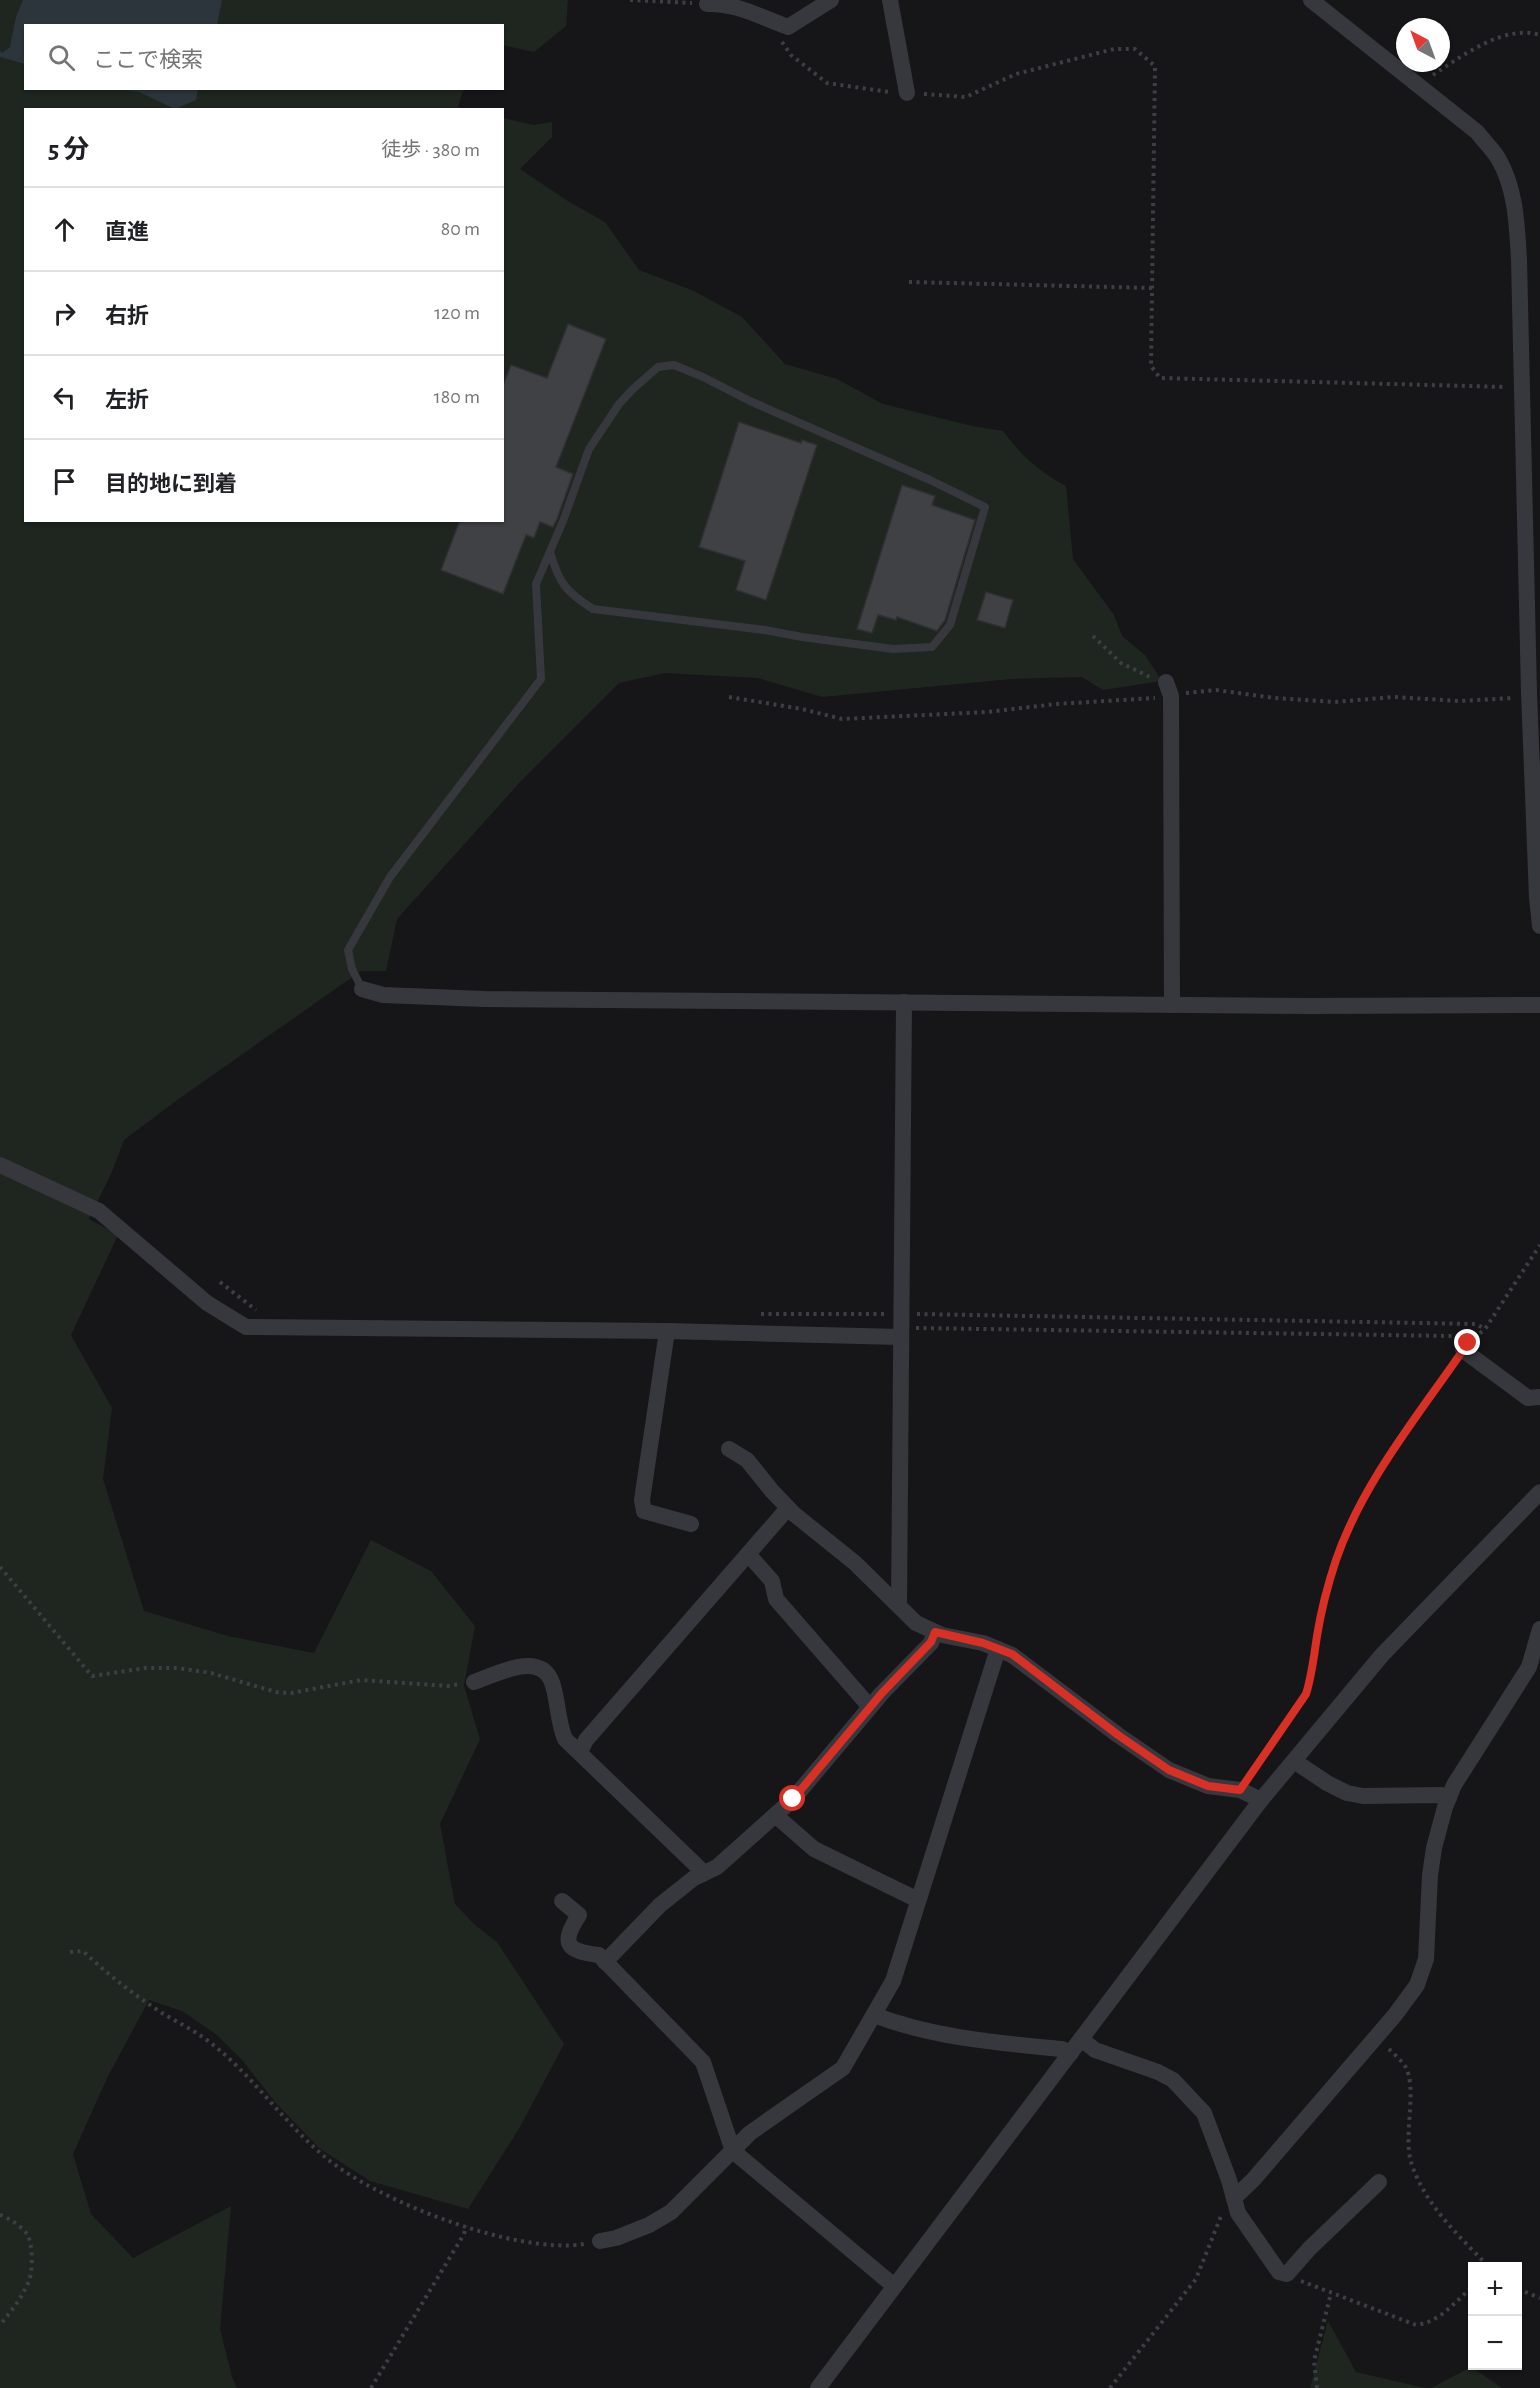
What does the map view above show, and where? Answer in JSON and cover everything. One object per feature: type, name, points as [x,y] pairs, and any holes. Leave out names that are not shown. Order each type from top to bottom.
[{"type":"street","points":[[707,4],[739,7],[788,27],[831,0]]},
{"type":"street","points":[[890,0],[907,93]]},
{"type":"street","points":[[1311,0],[1477,132],[1498,159],[1509,184],[1517,216],[1529,692],[1540,926]]},
{"type":"street","points":[[1168,689],[1172,1005]]},
{"type":"street","points":[[362,989],[383,995],[484,999],[1172,1005],[1540,1005]]},
{"type":"street","points":[[899,1605],[903,1002]]},
{"type":"street","points":[[0,1165],[99,1210],[207,1303],[246,1327],[667,1331],[900,1324]]},
{"type":"street","points":[[667,1331],[642,1500],[644,1511],[691,1524]]},
{"type":"street","points":[[1466,1347],[1528,1398],[1540,1397]]},
{"type":"street","points":[[729,1449],[747,1460],[788,1508],[855,1563],[916,1623],[935,1632],[983,1643],[1012,1654],[1118,1735],[1169,1770],[1208,1786],[1240,1790],[1261,1800]]},
{"type":"street","points":[[818,2388],[1261,1800],[1382,1655],[1540,1492]]},
{"type":"street","points":[[580,1752],[586,1740],[788,1508]]},
{"type":"street","points":[[748,1554],[772,1581],[776,1599],[870,1707]]},
{"type":"street","points":[[1234,2198],[1253,2180],[1411,1993],[1426,1959],[1430,1875],[1434,1848],[1449,1798],[1454,1785],[1529,1667],[1540,1629]]},
{"type":"street","points":[[605,1962],[660,1905],[694,1878],[717,1867],[793,1799],[870,1707],[931,1642],[935,1632]]},
{"type":"street","points":[[600,2241],[616,2238],[671,2212],[750,2133],[843,2068],[893,1981],[998,1649]]},
{"type":"street","points":[[474,1682],[528,1665],[539,1666],[551,1679],[560,1728],[565,1740],[580,1752],[703,1874]]},
{"type":"street","points":[[1294,1761],[1327,1783],[1347,1792],[1364,1796],[1442,1796],[1449,1798]]},
{"type":"street","points":[[775,1815],[814,1849],[918,1900]]},
{"type":"street","points":[[562,1901],[579,1915],[568,1932],[568,1940],[572,1947],[581,1953],[599,1955],[703,2062],[733,2151],[894,2286]]},
{"type":"street","points":[[874,2015],[906,2026],[959,2037],[1062,2049],[1076,2046],[1095,2050],[1158,2072],[1173,2080],[1204,2114],[1238,2213],[1279,2272],[1287,2274],[1309,2249],[1379,2182]]},
{"type":"lane","points":[[362,989],[352,969],[348,950],[390,877],[541,679],[536,584],[589,449],[633,389],[658,367],[674,365],[985,507],[950,625],[932,646],[893,648],[802,638],[765,630],[593,609],[569,594],[554,566],[550,552]]},
{"type":"path","points":[[630,0],[707,4]]},
{"type":"path","points":[[779,24],[779,39],[791,55],[827,83],[907,93],[966,97],[1016,74],[1114,49],[1135,49],[1155,66],[1151,366],[1160,378],[1522,388]]},
{"type":"path","points":[[1421,89],[1431,76],[1464,54],[1503,36],[1533,33],[1540,35]]},
{"type":"path","points":[[909,282],[1152,288]]},
{"type":"path","points":[[1093,636],[1121,663],[1168,689]]},
{"type":"path","points":[[729,697],[802,709],[842,719],[987,712],[1056,704],[1112,702],[1168,689],[1216,690],[1275,698],[1325,701],[1394,697],[1459,702],[1517,698],[1529,692]]},
{"type":"path","points":[[1240,1790],[1306,1694],[1311,1679],[1327,1594],[1336,1561],[1350,1526],[1391,1455],[1466,1347],[1485,1329],[1540,1245]]},
{"type":"path","points":[[220,1282],[258,1312]]},
{"type":"path","points":[[758,1314],[900,1324],[1459,1336],[1466,1347]]},
{"type":"path","points":[[900,1324],[1476,1324],[1485,1329]]},
{"type":"path","points":[[0,1568],[92,1676],[146,1668],[178,1668],[211,1673],[276,1692],[291,1693],[361,1680],[448,1686],[474,1682]]},
{"type":"path","points":[[70,1952],[83,1951],[120,1985],[211,2043],[235,2064],[288,2124],[343,2171],[373,2188],[420,2210],[466,2226],[539,2245],[566,2247],[600,2241]]},
{"type":"path","points":[[1376,2036],[1404,2065],[1410,2077],[1410,2153],[1416,2175],[1442,2216],[1484,2262]]},
{"type":"path","points":[[1110,2388],[1196,2279],[1221,2216],[1234,2198]]},
{"type":"path","points":[[0,2215],[9,2218],[27,2235],[31,2255],[30,2278],[22,2296],[0,2325]]},
{"type":"path","points":[[371,2388],[464,2234],[466,2226]]},
{"type":"path","points":[[1287,2274],[1416,2325],[1429,2323],[1440,2316],[1468,2291]]},
{"type":"path","points":[[1522,2291],[1540,2298]]},
{"type":"path","points":[[1317,2388],[1314,2361],[1331,2293]]},
{"type":"shaded area","points":[[0,0],[568,0],[566,26],[534,52],[504,45],[504,24],[24,24],[24,90],[463,90],[458,107],[462,108],[24,108],[24,522],[504,522],[504,118],[534,125],[552,122],[552,137],[520,169],[571,203],[605,222],[639,270],[694,291],[742,317],[785,364],[837,379],[883,404],[972,426],[1003,431],[1031,462],[1066,486],[1073,559],[1114,615],[1122,636],[1145,655],[1162,681],[1103,690],[1082,677],[1011,679],[822,697],[758,678],[665,673],[619,683],[520,782],[397,919],[386,971],[361,971],[124,1140],[111,1174],[89,1219],[118,1235],[71,1335],[112,1408],[103,1479],[144,1611],[228,1636],[314,1653],[371,1540],[431,1571],[475,1626],[464,1686],[480,1739],[440,1824],[455,1904],[475,1925],[497,1942],[564,2044],[520,2127],[468,2209],[370,2181],[319,2148],[275,2102],[242,2060],[217,2035],[182,2011],[149,2000],[107,2078],[73,2154],[91,2214],[133,2258],[231,2206],[220,2329],[237,2388],[0,2388]]},
{"type":"shaded area","points":[[23,0],[222,0],[217,24],[24,24],[24,64],[0,57],[0,51],[2,53],[10,47],[16,17]]},
{"type":"shaded area","points":[[125,90],[198,90],[196,100],[177,108],[139,92]]},
{"type":"shaded area","points":[[1328,2321],[1356,2372],[1425,2388],[1310,2388]]},
{"type":"shaded area","points":[[1468,2369],[1475,2370],[1502,2388],[1431,2388]]},
{"type":"building","points":[[568,324],[606,339],[556,467],[573,474],[557,519],[553,527],[540,522],[534,538],[526,535],[503,594],[441,570],[459,522],[504,522],[504,383],[511,365],[547,378]]},
{"type":"building","points":[[739,422],[801,443],[802,440],[817,445],[766,600],[736,590],[745,561],[699,547]]},
{"type":"building","points":[[902,485],[935,496],[932,505],[975,520],[945,620],[937,631],[897,617],[896,620],[878,615],[872,633],[857,629]]},
{"type":"building","points":[[986,592],[1013,600],[1005,628],[977,620]]},
{"type":"route","points":[[793,1799],[882,1693],[931,1642],[935,1632],[983,1643],[1012,1654],[1118,1735],[1169,1770],[1208,1786],[1240,1790],[1306,1694],[1311,1679],[1327,1594],[1336,1561],[1350,1526],[1391,1455],[1468,1343]]}]
